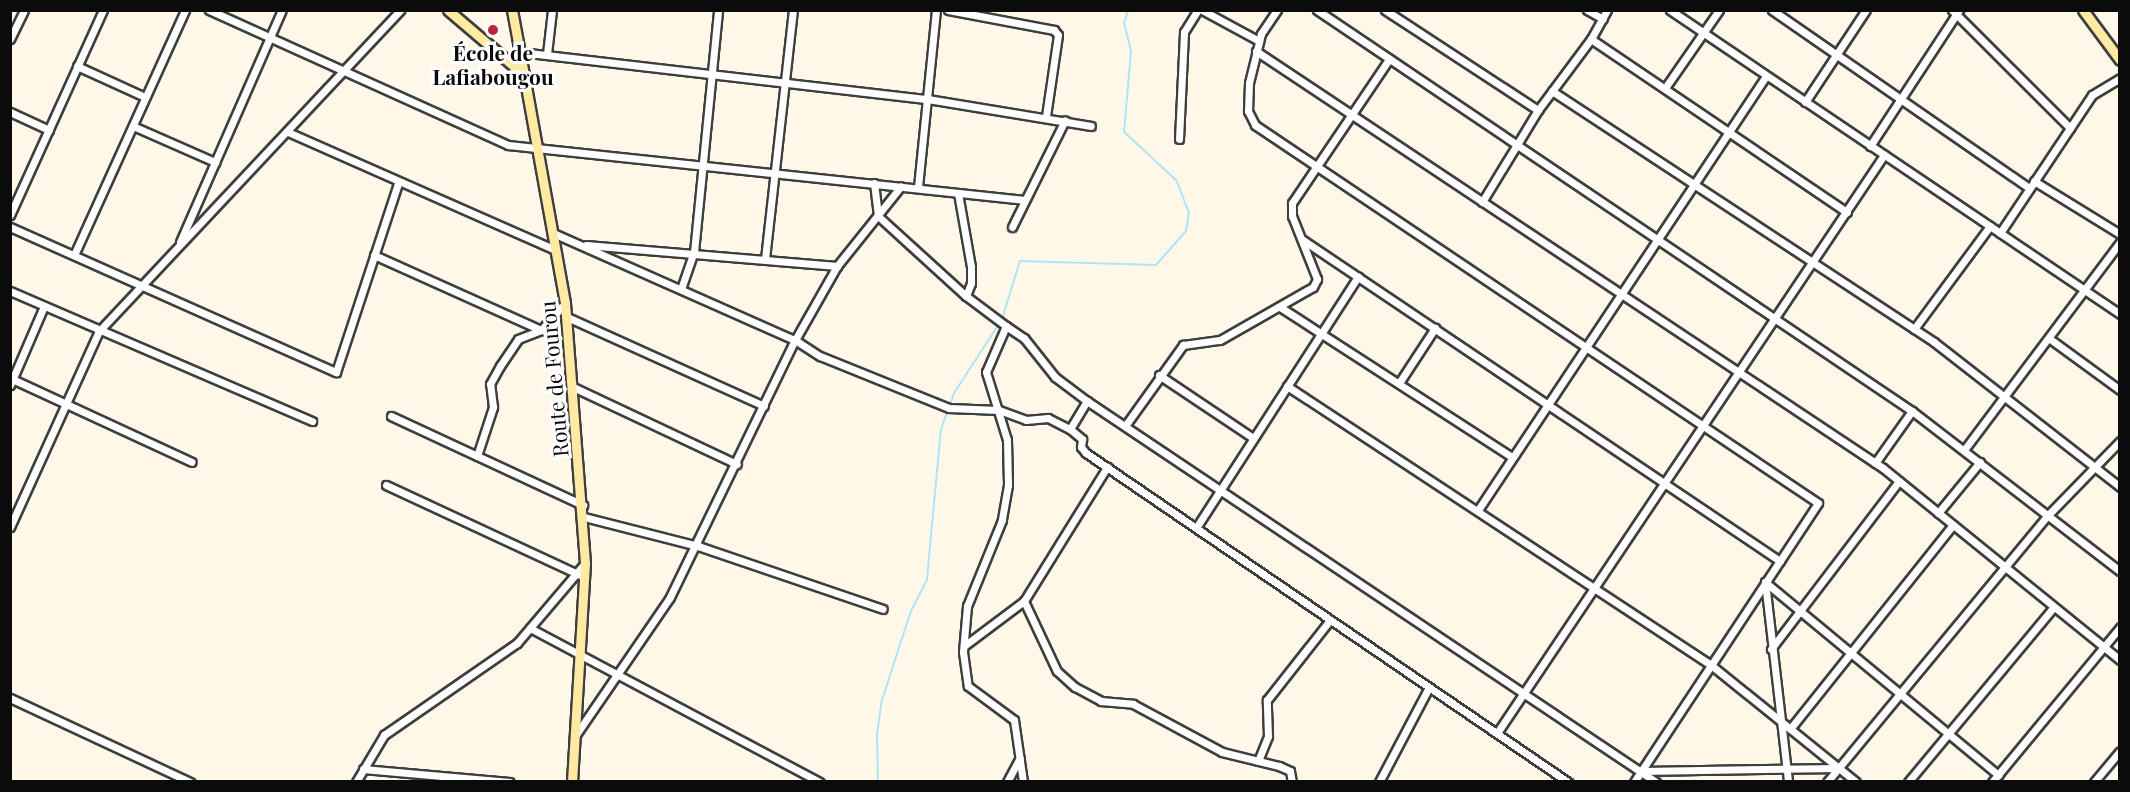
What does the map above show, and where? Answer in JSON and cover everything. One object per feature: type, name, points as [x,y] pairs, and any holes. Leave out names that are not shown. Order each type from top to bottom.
[{"type":"main road","points":[[448,10],[524,75]]},
{"type":"main road","name":"Route de Fourou","points":[[512,10],[539,147],[565,303],[583,505],[585,563],[581,575],[581,655],[572,782]]},
{"type":"main road","points":[[2083,10],[2119,60]]},
{"type":"street","points":[[10,39],[24,10]]},
{"type":"street","points":[[10,215],[103,10]]},
{"type":"street","points":[[74,255],[185,10]]},
{"type":"street","points":[[209,10],[508,145],[702,163],[1025,200]]},
{"type":"street","points":[[178,247],[282,10]]},
{"type":"street","points":[[11,525],[99,331],[144,287],[178,247],[400,10]]},
{"type":"street","points":[[547,54],[552,10]]},
{"type":"street","points":[[681,289],[694,252],[718,10]]},
{"type":"street","points":[[765,259],[794,10]]},
{"type":"street","points":[[918,187],[936,10]]},
{"type":"street","points":[[948,10],[1054,30],[1058,35],[1046,116]]},
{"type":"street","points":[[1179,139],[1184,32],[1200,10],[1259,41]]},
{"type":"street","points":[[1317,10],[1775,321],[1912,411],[2049,514],[2120,571]]},
{"type":"street","points":[[1384,10],[1538,110]]},
{"type":"street","points":[[1587,10],[1603,19]]},
{"type":"street","points":[[1482,202],[1538,110],[1591,39],[1606,10]]},
{"type":"street","points":[[1670,10],[2120,314]]},
{"type":"street","points":[[1665,88],[1719,10]]},
{"type":"street","points":[[1772,10],[2029,188]]},
{"type":"street","points":[[1805,102],[1866,10]]},
{"type":"street","points":[[1274,12],[1256,51],[1248,111],[1255,125],[1818,503],[1634,782]]},
{"type":"street","points":[[1870,146],[1956,12],[2070,128]]},
{"type":"street","points":[[1591,39],[1847,212]]},
{"type":"street","points":[[1256,51],[1875,463],[2120,660]]},
{"type":"street","points":[[519,52],[928,99],[1046,116],[1091,126]]},
{"type":"street","points":[[1125,426],[1183,345],[1220,340],[1313,287],[1317,279],[1292,216],[1293,203],[1389,59]]},
{"type":"street","points":[[77,66],[146,97]]},
{"type":"street","points":[[1478,510],[1655,239],[1766,76]]},
{"type":"street","points":[[2000,233],[2092,95],[2120,78]]},
{"type":"street","points":[[1552,91],[1812,265],[1914,329],[2005,396],[2120,487]]},
{"type":"street","points":[[10,112],[49,130]]},
{"type":"street","points":[[1012,227],[1065,120]]},
{"type":"street","points":[[133,126],[215,162]]},
{"type":"street","points":[[288,132],[398,183],[555,250]]},
{"type":"street","points":[[1497,733],[1884,155]]},
{"type":"street","points":[[2034,181],[2120,234]]},
{"type":"street","points":[[10,227],[336,372],[398,183]]},
{"type":"street","points":[[874,183],[878,216],[966,296],[1024,338],[1055,377],[1087,401],[1656,782]]},
{"type":"street","points":[[575,736],[670,597],[698,546],[795,340],[837,266],[901,186]]},
{"type":"street","points":[[958,193],[971,267],[966,296]]},
{"type":"street","points":[[1914,329],[1990,226]]},
{"type":"street","points":[[553,233],[795,340],[820,356],[949,408],[999,410],[1026,420],[1048,418],[1070,429],[1082,439],[1081,447],[1086,453],[1568,782]]},
{"type":"street","points":[[1303,240],[1780,561]]},
{"type":"street","points":[[1964,450],[2050,339],[2120,242]]},
{"type":"street","points":[[581,245],[694,252],[837,266]]},
{"type":"street","points":[[374,255],[541,330]]},
{"type":"street","points":[[1196,528],[1358,277]]},
{"type":"street","points":[[10,291],[312,421]]},
{"type":"street","points":[[477,456],[493,407],[490,384],[500,366],[518,339],[541,330],[565,303]]},
{"type":"street","points":[[44,306],[11,381],[67,404],[192,462]]},
{"type":"street","points":[[1280,307],[1512,458]]},
{"type":"street","points":[[567,317],[764,406]]},
{"type":"street","points":[[1006,326],[986,372],[1007,440],[1008,485],[1002,520],[967,606],[964,646],[968,686],[1014,720],[1023,782]]},
{"type":"street","points":[[1399,383],[1435,328]]},
{"type":"street","points":[[2050,339],[2120,390]]},
{"type":"street","points":[[1160,375],[1254,438]]},
{"type":"street","points":[[1287,386],[1596,587],[1711,665],[1856,782]]},
{"type":"street","points":[[573,387],[737,464]]},
{"type":"street","points":[[1070,429],[1087,401]]},
{"type":"street","points":[[1875,463],[1912,411]]},
{"type":"street","points":[[390,416],[583,505]]},
{"type":"street","points":[[1827,782],[2049,514],[2120,441]]},
{"type":"street","points":[[1938,513],[1980,462]]},
{"type":"street","points":[[964,646],[1024,601],[1107,467]]},
{"type":"street","points":[[1771,649],[1899,481]]},
{"type":"street","points":[[356,782],[384,735],[517,643],[581,575],[386,485]]},
{"type":"street","points":[[584,518],[698,546],[883,609]]},
{"type":"street","points":[[1790,729],[1953,525]]},
{"type":"street","points":[[1765,582],[1998,775]]},
{"type":"street","points":[[1765,582],[1788,782]]},
{"type":"street","points":[[1024,601],[1057,671],[1075,687],[1101,701],[1133,704],[1222,752],[1290,771],[1292,782]]},
{"type":"street","points":[[1908,782],[2054,607]]},
{"type":"street","points":[[1258,761],[1268,735],[1267,700],[1330,620]]},
{"type":"street","points":[[1992,782],[2120,627]]},
{"type":"street","points":[[530,628],[820,782]]},
{"type":"street","points":[[1379,782],[1429,687]]},
{"type":"street","points":[[10,698],[189,782]]},
{"type":"street","points":[[2094,782],[2118,756]]},
{"type":"street","points":[[1006,782],[1020,758]]},
{"type":"street","points":[[1641,771],[1839,768]]},
{"type":"street","points":[[363,769],[509,782]]},
{"type":"waterway","points":[[1002,319],[1020,261],[1156,265],[1186,231],[1189,213],[1177,181],[1124,132],[1131,51],[1124,23],[1128,10]]},
{"type":"waterway","points":[[878,782],[877,734],[882,700],[911,611],[927,579],[941,429],[954,393],[999,324]]},
{"type":"place","name":"École de Lafiabougou","points":[[493,30]]}]
